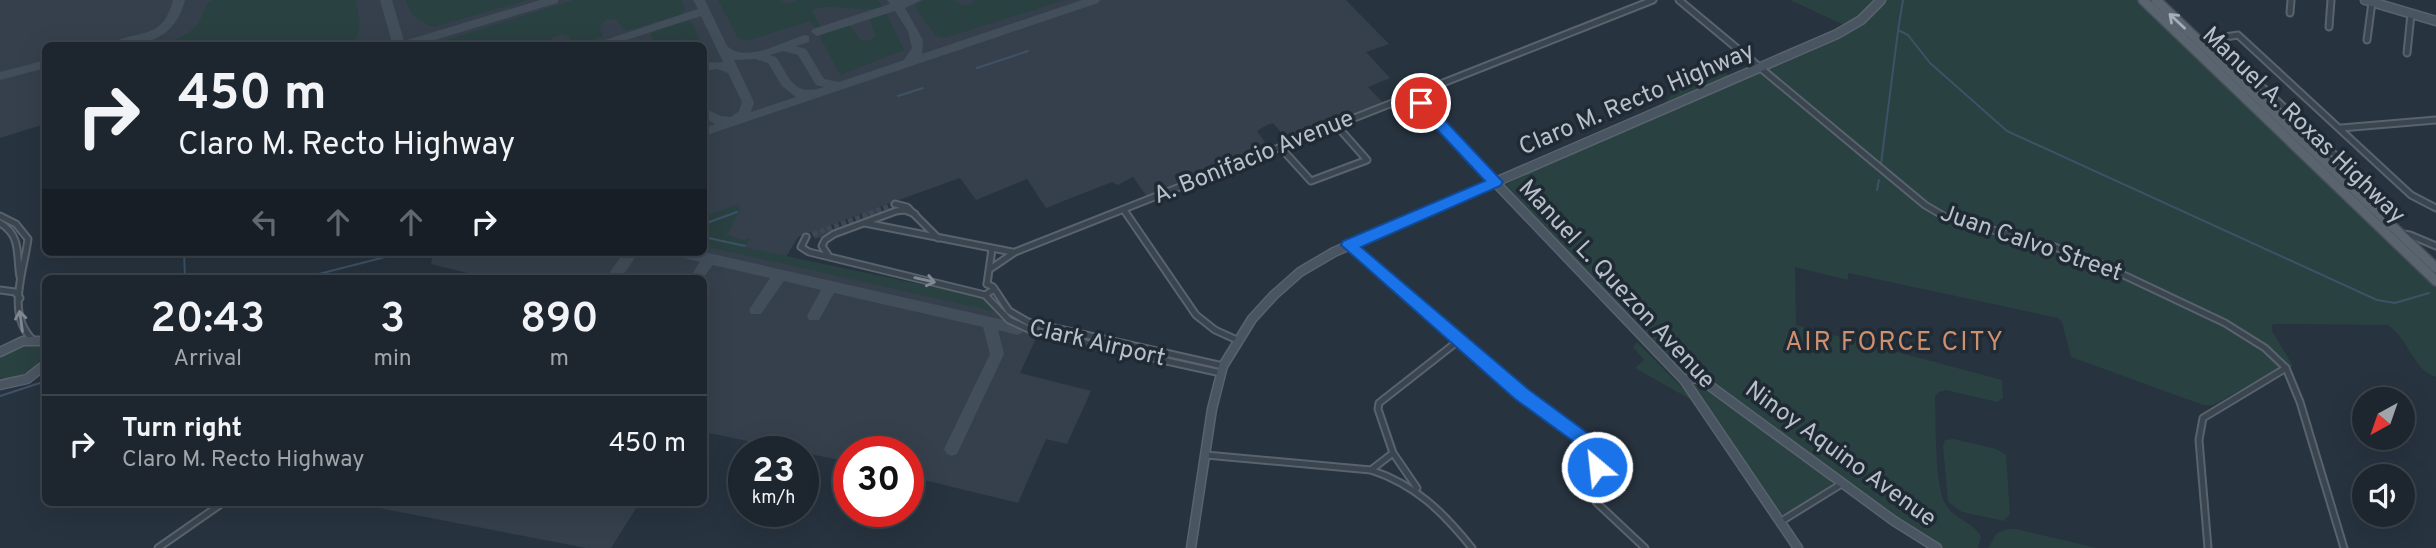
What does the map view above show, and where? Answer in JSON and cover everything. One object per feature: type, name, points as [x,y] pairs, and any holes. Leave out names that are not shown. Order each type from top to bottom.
[{"type":"main road","name":"Claro M. Recto Highway","points":[[1191,548],[1212,409],[1222,370],[1252,318],[1290,280],[1323,257],[1353,250],[1495,182],[1850,29],[1866,17],[1881,0]]},
{"type":"main road","name":"Manuel A. Roxas Highway","points":[[2143,0],[2436,281]]},
{"type":"main road","name":"Manuel A. Roxas Highway","points":[[2155,0],[2357,192],[2405,234],[2436,268]]},
{"type":"main road","points":[[2368,1],[2436,21]]},
{"type":"main road","name":"Manuel L. Quezon Avenue","points":[[1495,182],[1684,380],[1798,548]]},
{"type":"main road","points":[[0,352],[13,344],[32,339],[42,340]]},
{"type":"main road","points":[[0,385],[27,379],[42,368]]},
{"type":"main road","name":"Ninoy Aquino Avenue","points":[[1684,380],[1695,378],[1706,383],[1937,548]]},
{"type":"street","name":"A. Bonifacio Avenue","points":[[990,269],[1016,252],[1653,0]]},
{"type":"street","name":"Juan Calvo Street","points":[[1679,0],[1932,210],[1957,221],[2046,244],[2111,268],[2237,330],[2265,348],[2286,368],[2304,414],[2344,548]]},
{"type":"street","points":[[2290,13],[2291,0]]},
{"type":"street","points":[[2329,27],[2332,0]]},
{"type":"street","points":[[2367,40],[2368,1]]},
{"type":"street","points":[[2407,53],[2411,13]]},
{"type":"street","points":[[2181,37],[2199,41],[2238,35],[2411,195],[2436,208]]},
{"type":"street","points":[[2212,40],[2338,158],[2357,192]]},
{"type":"street","name":"Manuel L. Quezon Avenue","points":[[1414,95],[1495,182]]},
{"type":"street","points":[[2341,128],[2436,120]]},
{"type":"street","points":[[1337,125],[1373,167]]},
{"type":"street","points":[[1281,148],[1311,181],[1367,160]]},
{"type":"street","points":[[895,204],[907,207],[938,238]]},
{"type":"street","points":[[835,258],[824,252],[823,243],[834,234],[900,210],[915,214]]},
{"type":"street","points":[[1124,210],[1196,316],[1215,330],[1237,340]]},
{"type":"street","points":[[0,216],[12,220],[28,239],[20,279],[19,326],[25,335],[32,339]]},
{"type":"street","points":[[853,227],[858,217]]},
{"type":"street","points":[[0,223],[15,233],[19,243],[20,279]]},
{"type":"street","points":[[865,223],[1016,252]]},
{"type":"street","points":[[2384,231],[2405,234],[2436,248]]},
{"type":"street","points":[[806,237],[802,244],[803,249],[983,294],[993,290]]},
{"type":"street","points":[[983,294],[980,288],[988,284],[992,249]]},
{"type":"street","points":[[1353,250],[1546,414],[1591,445],[1599,456],[1591,480],[1596,502],[1645,548]]},
{"type":"street","name":"Clark Airport","points":[[988,284],[1009,311],[1028,322],[1103,343],[1222,370]]},
{"type":"street","points":[[0,290],[15,292],[20,298]]},
{"type":"street","name":"Clark Airport","points":[[983,294],[1017,325],[1035,332],[1103,343]]},
{"type":"street","points":[[1458,341],[1379,403],[1378,409],[1393,453],[1419,490],[1443,513],[1472,548]]},
{"type":"street","points":[[2208,548],[2199,440],[2203,418],[2286,368]]},
{"type":"street","points":[[1371,470],[1393,453]]},
{"type":"street","points":[[1206,456],[1371,470],[1403,480],[1419,490]]},
{"type":"street","points":[[1780,522],[1843,483]]},
{"type":"street","points":[[158,548],[218,506]]},
{"type":"shaded area","points":[[0,0],[1346,0],[1389,44],[1366,52],[1390,78],[1368,87],[1385,105],[1296,140],[1284,136],[1273,123],[1267,125],[1257,131],[1267,145],[1266,152],[1148,198],[1133,177],[1118,185],[1112,182],[1046,208],[1027,179],[976,200],[960,178],[879,207],[882,214],[867,220],[863,213],[828,226],[831,234],[815,239],[811,232],[798,237],[786,257],[986,303],[1005,322],[1037,336],[1020,373],[1091,391],[1067,444],[1046,439],[1018,503],[924,480],[924,436],[833,436],[833,459],[819,456],[819,436],[728,437],[707,433],[707,275],[475,275],[431,264],[432,256],[707,256],[707,42],[42,42],[42,125],[0,138]]},
{"type":"shaded area","points":[[369,506],[637,506],[611,548],[586,548]]},
{"type":"green space","points":[[356,0],[359,29],[353,42],[166,42],[179,38],[198,24],[210,2]]},
{"type":"green space","points":[[406,0],[527,0],[434,27],[416,18]]},
{"type":"green space","points":[[574,0],[681,0],[685,9],[679,15],[625,31],[617,20],[607,19],[599,26],[603,37],[585,42],[572,42],[569,36],[561,34],[552,38],[551,42],[441,42]]},
{"type":"green space","points":[[718,0],[780,0],[787,4],[797,0],[878,0],[882,7],[818,8],[812,10],[821,28],[816,29],[810,21],[746,41],[738,38]]},
{"type":"green space","points":[[926,0],[954,0],[963,6],[975,0],[1065,0],[944,38],[936,36],[916,8],[916,4]]},
{"type":"green space","points":[[1790,0],[1876,0],[1867,12],[1846,26]]},
{"type":"green space","points":[[1884,0],[2139,0],[2436,286],[2436,377],[2422,368],[2400,337],[2387,325],[2275,324],[2272,325],[2272,331],[2293,366],[2273,372],[2213,405],[2203,405],[2071,357],[2062,322],[2058,318],[1848,273],[1848,280],[1795,267],[1796,325],[2002,380],[2003,398],[1997,402],[1946,390],[1935,396],[1938,471],[1943,498],[1951,511],[1981,536],[1978,548],[1942,548],[1855,489],[1779,430],[1710,383],[1685,376],[1542,226],[1506,184],[1549,162],[1839,36]]},
{"type":"green space","points":[[886,13],[904,50],[840,75],[819,35],[849,25],[861,40],[869,41],[875,36],[869,17]]},
{"type":"green space","points":[[684,20],[692,22],[701,42],[653,42],[650,31]]},
{"type":"green space","points":[[1701,62],[1733,77],[1659,109]]},
{"type":"green space","points":[[739,204],[740,210],[727,235],[743,240],[750,238],[745,246],[748,248],[981,297],[996,312],[707,247],[707,216]]},
{"type":"green space","points":[[1637,342],[1697,403],[1635,368],[1644,360],[1633,347]]},
{"type":"green space","points":[[37,343],[42,349],[41,358],[32,369],[20,375],[0,378],[0,355],[19,344]]},
{"type":"green space","points":[[1701,383],[1830,479],[1832,485],[1788,516],[1782,514],[1695,391],[1692,385]]},
{"type":"green space","points":[[1954,439],[1996,449],[2006,455],[2010,514],[2004,521],[1962,512],[1948,502],[1943,446],[1945,440]]},
{"type":"green space","points":[[2008,529],[2097,548],[1988,548],[1997,533]]},
{"type":"waterway","points":[[1903,0],[1898,30],[1908,35],[1930,63],[2007,131],[2377,300],[2395,303],[2429,293]]},
{"type":"waterway","points":[[1881,164],[1898,31]]},
{"type":"waterway","points":[[977,68],[1028,51]]},
{"type":"waterway","points":[[898,96],[923,88]]},
{"type":"waterway","points":[[1877,190],[1879,180]]},
{"type":"waterway","points":[[707,223],[737,212]]},
{"type":"waterway","points":[[707,238],[745,246]]},
{"type":"waterway","points":[[184,256],[185,275]]},
{"type":"waterway","points":[[315,275],[389,256]]},
{"type":"waterway","points":[[0,396],[42,382]]},
{"type":"taxiway","points":[[129,42],[147,37],[164,28],[176,12],[179,0]]},
{"type":"taxiway","points":[[386,0],[398,42]]},
{"type":"taxiway","points":[[413,42],[553,0]]},
{"type":"taxiway","points":[[699,0],[722,48]]},
{"type":"taxiway","points":[[893,0],[897,6]]},
{"type":"taxiway","points":[[897,6],[916,0]]},
{"type":"taxiway","points":[[707,131],[1094,0]]},
{"type":"taxiway","points":[[817,32],[897,6]]},
{"type":"taxiway","points":[[897,6],[917,40],[918,48],[909,62]]},
{"type":"taxiway","points":[[606,42],[704,11]]},
{"type":"taxiway","points":[[755,55],[805,39]]},
{"type":"taxiway","points":[[783,47],[802,52],[820,82],[838,86]]},
{"type":"taxiway","points":[[707,114],[718,120],[733,122],[744,113],[748,102],[722,48]]},
{"type":"taxiway","points":[[722,48],[738,57],[755,55]]},
{"type":"taxiway","points":[[755,55],[772,60],[786,84],[795,92],[810,95]]},
{"type":"taxiway","points":[[0,76],[42,65]]},
{"type":"taxiway","points":[[707,67],[718,65],[732,70]]},
{"type":"taxiway","points":[[615,275],[629,256]]},
{"type":"taxiway","points":[[698,256],[1017,329]]},
{"type":"taxiway","points":[[698,275],[709,259]]},
{"type":"taxiway","points":[[756,310],[780,275]]},
{"type":"taxiway","points":[[814,316],[830,287]]},
{"type":"taxiway","points":[[952,449],[997,354],[989,323]]},
{"type":"tunnel","points":[[806,237],[895,204]]},
{"type":"district","name":"AIR FORCE CITY","points":[[1895,343]]},
{"type":"route","points":[[1421,103],[1495,182],[1349,245],[1521,394],[1591,445],[1599,456],[1597,467]]}]
